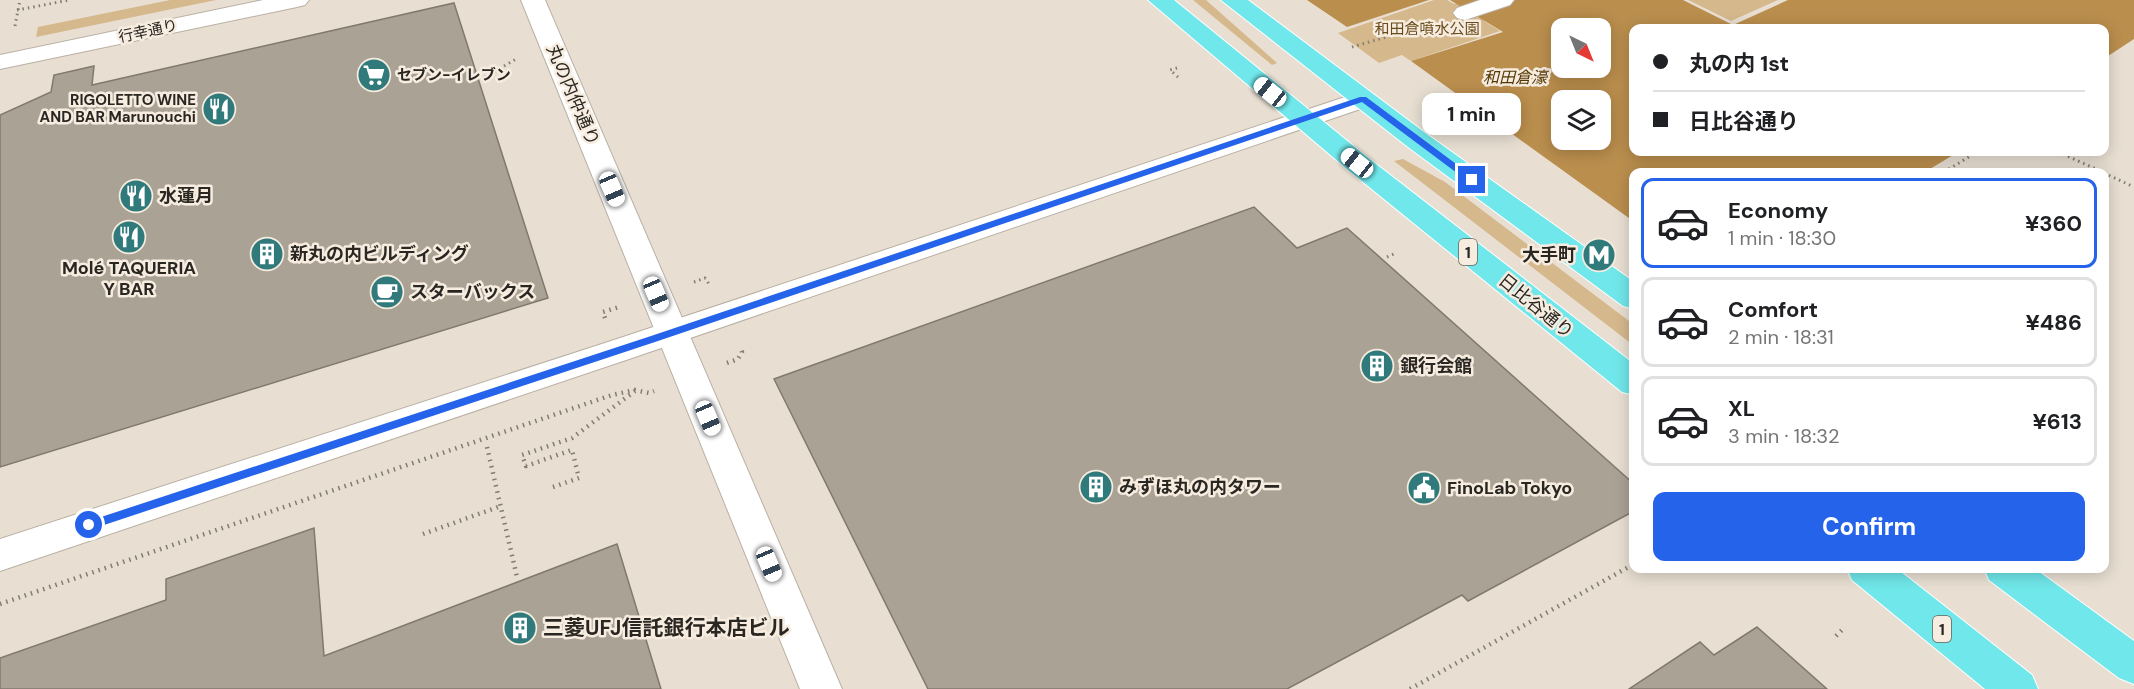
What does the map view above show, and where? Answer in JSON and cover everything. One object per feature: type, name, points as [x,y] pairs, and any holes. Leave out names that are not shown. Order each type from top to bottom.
[{"type":"highway","name":"日比谷通り","points":[[1160,0],[1304,119],[1629,379]]},
{"type":"highway","points":[[1233,0],[1363,99],[1629,294]]},
{"type":"highway","name":"1","points":[[1872,573],[2017,689]]},
{"type":"highway","points":[[2010,573],[2134,665]]},
{"type":"street","name":"行幸通り","points":[[0,62],[297,0]]},
{"type":"street","name":"丸の内仲通り","points":[[533,0],[821,689]]},
{"type":"street","points":[[1465,13],[1502,0]]},
{"type":"street","points":[[0,555],[672,333],[1363,99]]},
{"type":"path","points":[[14,33],[20,0]]},
{"type":"path","points":[[18,10],[69,0]]},
{"type":"path","points":[[1348,48],[1465,13]]},
{"type":"path","points":[[485,77],[522,56]]},
{"type":"path","points":[[1177,68],[1170,70],[1178,77]]},
{"type":"path","points":[[1951,168],[1970,156]]},
{"type":"path","points":[[2067,156],[2093,168]]},
{"type":"path","points":[[2109,175],[2134,187]]},
{"type":"path","points":[[1387,257],[1394,254]]},
{"type":"path","points":[[738,359],[742,352]]},
{"type":"path","points":[[0,604],[612,395],[635,390],[649,393]]},
{"type":"path","points":[[553,487],[579,477],[572,450],[526,466],[522,455],[572,438],[635,390]]},
{"type":"path","points":[[487,447],[517,577]]},
{"type":"path","points":[[423,534],[501,506]]},
{"type":"path","points":[[1410,689],[1629,567]]},
{"type":"path","points":[[1836,636],[1843,629]]},
{"type":"green space","points":[[170,0],[216,0],[36,37],[38,27]]},
{"type":"green space","points":[[1193,0],[1206,0],[1277,63],[1272,65]]},
{"type":"green space","name":"和田倉噴水公園","points":[[1434,0],[1447,0],[1454,4],[1466,0],[1543,0],[1484,21],[1500,31],[1411,61],[1402,55],[1379,63],[1338,33]]},
{"type":"green space","points":[[1688,0],[1778,0],[1731,21]]},
{"type":"green space","points":[[1403,159],[1445,182],[1629,321],[1629,342],[1394,161]]},
{"type":"water","points":[[1307,0],[1429,0],[1347,27]]},
{"type":"water","name":"和田倉濠","points":[[1450,0],[1683,0],[1731,24],[1629,24],[1629,156],[1951,156],[1932,168],[1629,168],[1629,218],[1411,61],[1503,32]]},
{"type":"water","name":"和田倉濠","points":[[1788,0],[2134,0],[2134,39],[2109,55],[2109,24],[1735,24]]},
{"type":"building","name":"新丸の内ビルディング","points":[[454,3],[548,298],[0,467],[0,115],[51,92],[54,75],[94,66],[92,85]]},
{"type":"building","name":"みずほ丸の内タワー","points":[[1254,207],[1297,248],[1347,228],[1629,480],[1629,514],[1468,601],[1462,595],[1287,689],[928,689],[774,379]]},
{"type":"building","name":"三菱UFJ信託銀行本店ビル","points":[[314,528],[324,656],[617,544],[661,689],[0,689],[0,658],[166,600],[166,579]]},
{"type":"building","points":[[1757,627],[1827,689],[1629,689],[1700,642],[1714,655]]},
{"type":"place","name":"セブン-イレブン","points":[[374,75]]},
{"type":"place","name":"RIGOLETTO WINE AND BAR Marunouchi","points":[[219,109]]},
{"type":"place","name":"水蓮月","points":[[136,196]]},
{"type":"place","name":"Molé TAQUERIA Y BAR","points":[[129,237]]},
{"type":"place","name":"新丸の内ビルディング","points":[[267,254]]},
{"type":"place","name":"大手町","points":[[1599,255]]},
{"type":"place","name":"スターバックス","points":[[387,292]]},
{"type":"place","name":"銀行会館","points":[[1377,366]]},
{"type":"place","name":"みずほ丸の内タワー","points":[[1096,487]]},
{"type":"place","name":"FinoLab Tokyo","points":[[1424,488]]},
{"type":"place","name":"三菱UFJ信託銀行本店ビル","points":[[520,628]]},
{"type":"route","points":[[89,525],[655,339],[1363,99],[1472,180]]}]
